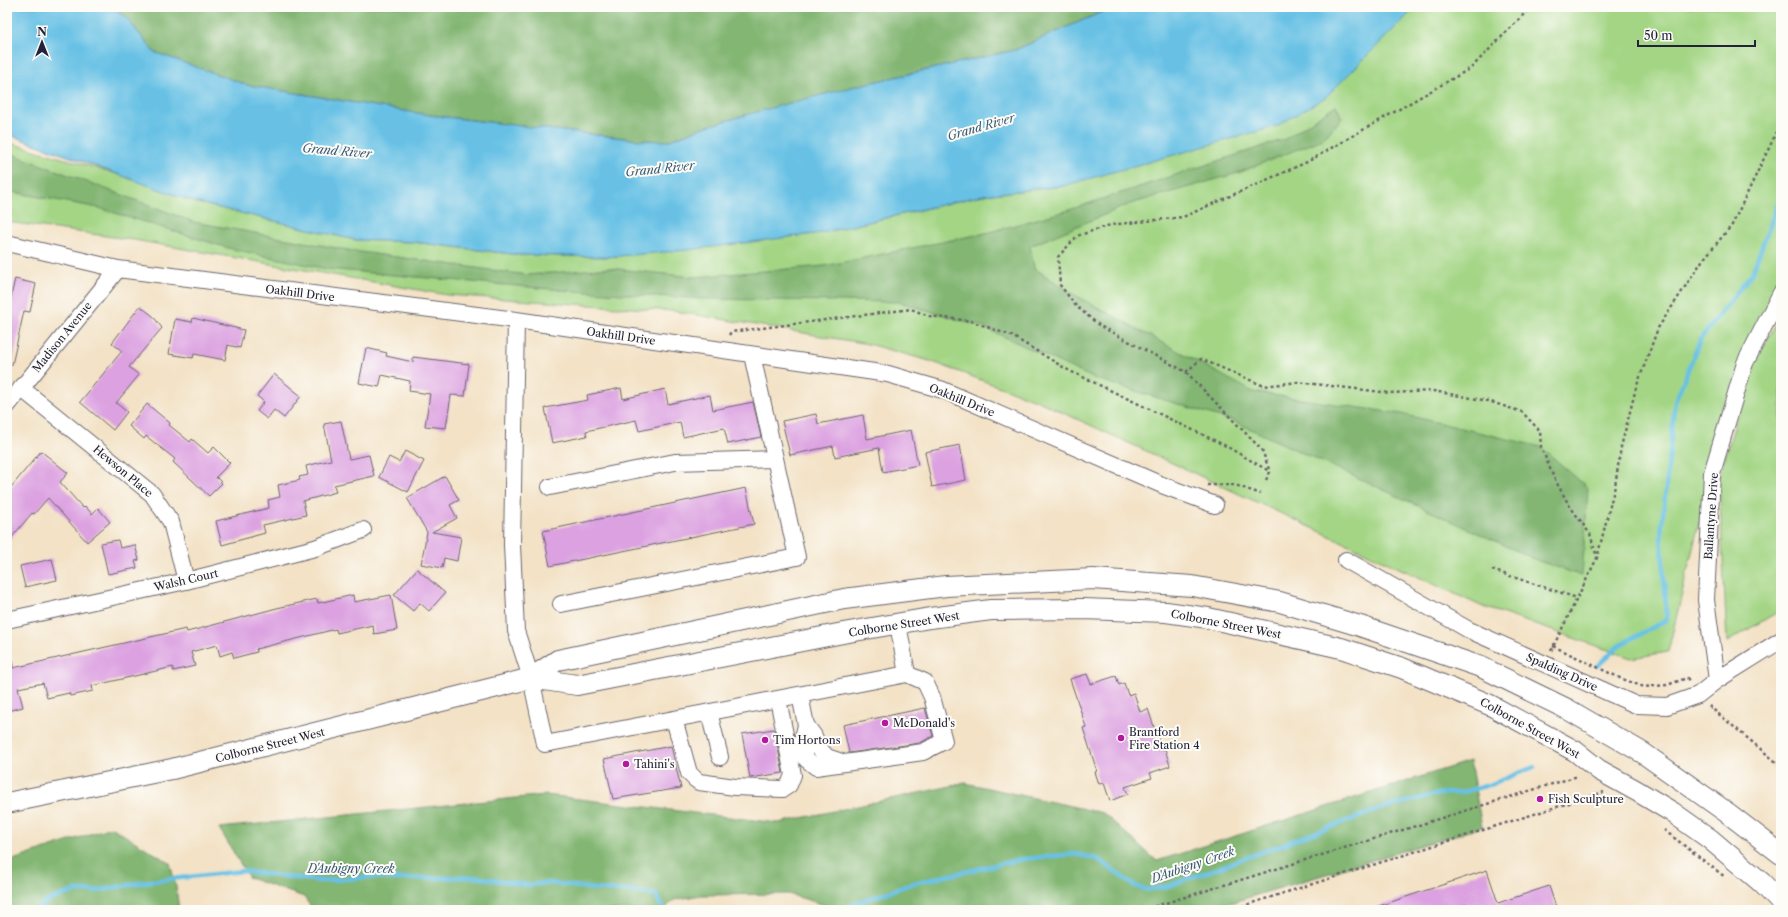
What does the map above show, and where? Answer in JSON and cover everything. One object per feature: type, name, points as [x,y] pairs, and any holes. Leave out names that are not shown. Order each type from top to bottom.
[{"type":"main road","name":"Colborne Street West","points":[[7,803],[179,767],[531,678],[558,660],[844,600],[946,586],[1093,579],[1192,586],[1280,602],[1360,626],[1481,667],[1567,709],[1643,754],[1729,814],[1781,854]]},
{"type":"main road","name":"Colborne Street West","points":[[531,678],[577,685],[898,624],[991,610],[1082,609],[1166,612],[1248,626],[1341,648],[1402,668],[1490,705],[1575,751],[1599,770],[1637,790],[1710,839],[1762,884],[1781,903]]},
{"type":"street","name":"Oakhill Drive","points":[[7,243],[118,269],[516,320],[888,374],[943,390],[1162,485],[1215,505]]},
{"type":"street","name":"Madison Avenue","points":[[7,406],[118,269]]},
{"type":"street","name":"Ballantyne Drive","points":[[1717,680],[1706,600],[1712,473],[1745,363],[1781,293]]},
{"type":"street","points":[[516,320],[512,552],[516,631],[531,678],[545,744],[907,674],[925,682],[932,697],[944,742],[924,752],[816,767],[806,760],[802,742],[806,725],[800,695]]},
{"type":"street","points":[[561,604],[797,557],[752,355]]},
{"type":"street","name":"Hewson Place","points":[[21,388],[152,494],[171,522],[186,581]]},
{"type":"street","points":[[550,487],[675,462],[775,459]]},
{"type":"street","name":"Walsh Court","points":[[7,620],[186,581],[315,548],[363,530]]},
{"type":"street","name":"Spalding Drive","points":[[1346,560],[1469,630],[1636,705],[1667,706],[1698,695],[1717,680],[1781,640]]},
{"type":"street","points":[[898,624],[907,674]]},
{"type":"street","points":[[674,719],[690,772],[699,782],[754,788],[783,789],[789,785],[792,778],[778,699]]},
{"type":"street","points":[[709,712],[720,757]]},
{"type":"path","points":[[1266,480],[1270,472],[1262,450],[1186,372],[1100,326],[1076,306],[1060,286],[1058,257],[1077,236],[1110,226],[1183,217],[1307,162],[1471,68],[1531,7]]},
{"type":"path","points":[[1781,123],[1732,225],[1702,261],[1658,328],[1636,388],[1621,446],[1615,486],[1597,558],[1553,646],[1620,678],[1644,687],[1667,685],[1687,678],[1698,695],[1781,766]]},
{"type":"path","points":[[719,350],[731,332],[911,309],[929,316],[971,321],[1012,336],[1068,370],[1224,446],[1270,472]]},
{"type":"path","points":[[1186,372],[1201,359],[1264,386],[1298,382],[1390,393],[1433,392],[1488,401],[1522,412],[1540,431],[1541,447],[1554,478],[1569,505],[1590,534],[1597,558]]},
{"type":"path","points":[[1492,570],[1577,598]]},
{"type":"path","points":[[1143,910],[1583,774]]},
{"type":"path","points":[[1230,910],[1612,790]]},
{"type":"path","points":[[1660,827],[1728,879]]},
{"type":"green space","points":[[108,7],[1113,7],[1015,50],[860,85],[767,109],[704,127],[667,141],[640,140],[429,115],[247,85],[154,52],[125,16]]},
{"type":"green space","points":[[1416,7],[1781,7],[1781,292],[1711,473],[1668,652],[1631,658],[1481,606],[1038,401],[930,361],[868,344],[674,311],[447,295],[134,240],[7,222],[7,142],[127,177],[194,202],[355,240],[413,242],[520,255],[607,257],[822,233],[983,195],[1063,186],[1326,97]]},
{"type":"green space","points":[[1336,105],[1342,118],[1323,139],[1238,173],[1130,204],[1030,246],[1034,268],[1073,294],[1253,392],[1402,414],[1541,447],[1588,488],[1582,576],[1539,561],[1233,421],[1093,378],[981,326],[899,302],[705,299],[573,291],[327,269],[228,248],[99,208],[7,191],[7,152],[194,222],[353,251],[527,275],[608,268],[694,277],[824,266],[986,233],[1066,211],[1285,139]]},
{"type":"green space","points":[[1781,315],[1781,610],[1727,642],[1719,477],[1753,364]]},
{"type":"green space","points":[[1470,761],[1482,827],[1207,910],[825,910],[825,905],[788,894],[701,895],[674,900],[664,910],[313,910],[304,897],[249,878],[219,828],[546,795],[778,823],[965,783],[1103,813],[1157,861]]},
{"type":"green space","points":[[111,827],[170,863],[176,887],[179,910],[7,910],[7,862]]},
{"type":"water","name":"Grand River","points":[[7,7],[108,7],[125,16],[154,52],[247,85],[429,115],[640,140],[668,141],[704,127],[767,109],[860,85],[1015,50],[1113,7],[1416,7],[1326,97],[1277,126],[1063,186],[983,195],[822,233],[688,250],[607,257],[520,255],[413,242],[355,240],[194,202],[7,134]]},
{"type":"building","points":[[15,279],[36,284],[30,312],[24,311],[12,365],[7,365],[7,314]]},
{"type":"building","points":[[140,306],[153,316],[162,328],[129,367],[139,375],[116,403],[127,412],[113,430],[80,402],[122,351],[112,343]]},
{"type":"building","points":[[193,318],[244,330],[240,348],[228,345],[225,360],[194,354],[193,358],[169,354],[175,319],[192,322]]},
{"type":"building","points":[[366,348],[387,353],[386,356],[413,362],[413,357],[469,364],[465,396],[451,395],[446,428],[425,426],[430,394],[409,391],[410,381],[382,375],[379,387],[359,383]]},
{"type":"building","points":[[274,374],[301,396],[284,418],[274,410],[267,419],[257,411],[264,402],[257,396]]},
{"type":"building","points":[[621,388],[623,399],[665,389],[668,404],[710,395],[713,410],[753,402],[761,437],[728,444],[724,428],[683,437],[680,422],[639,431],[636,420],[586,431],[587,436],[552,443],[545,408],[588,400],[587,395]]},
{"type":"building","points":[[147,404],[190,442],[192,439],[208,453],[214,447],[230,463],[216,477],[222,483],[209,496],[173,462],[175,459],[146,436],[144,439],[129,426]]},
{"type":"building","points":[[816,414],[818,424],[863,415],[867,439],[911,430],[918,465],[883,472],[879,448],[835,457],[833,446],[790,455],[782,421]]},
{"type":"building","points":[[341,421],[349,459],[369,455],[374,476],[334,485],[336,492],[303,501],[306,515],[263,525],[265,533],[222,545],[216,521],[269,508],[268,500],[280,497],[278,485],[300,480],[299,477],[308,475],[306,466],[331,460],[324,424]]},
{"type":"building","points":[[960,445],[966,480],[932,487],[925,452]]},
{"type":"building","points":[[41,451],[68,473],[60,482],[83,508],[85,506],[92,514],[98,508],[110,522],[87,542],[48,498],[34,514],[32,513],[7,543],[7,492]]},
{"type":"building","points":[[405,451],[424,461],[408,492],[379,477],[389,457],[399,462]]},
{"type":"building","points":[[445,476],[459,500],[450,505],[457,518],[432,532],[461,537],[457,561],[444,558],[442,568],[421,564],[427,532],[407,498]]},
{"type":"building","points":[[746,488],[754,524],[550,566],[543,531]]},
{"type":"building","points":[[118,540],[120,548],[135,545],[139,560],[135,561],[137,568],[108,574],[101,543]]},
{"type":"building","points":[[52,559],[57,580],[25,587],[20,566]]},
{"type":"building","points":[[417,569],[445,593],[429,611],[420,603],[413,611],[394,595]]},
{"type":"building","points":[[353,595],[354,602],[391,595],[397,630],[374,634],[373,625],[337,633],[336,629],[256,649],[257,652],[234,658],[232,652],[220,656],[217,645],[191,652],[195,666],[173,671],[173,667],[92,686],[93,691],[70,696],[69,693],[47,698],[43,683],[18,688],[23,707],[7,711],[7,662],[12,661],[13,668],[186,629],[187,632],[317,599],[318,603]]},
{"type":"building","name":"Brantford Fire Station 4","points":[[1087,674],[1091,684],[1116,676],[1119,685],[1124,683],[1128,695],[1134,693],[1140,712],[1148,709],[1162,750],[1165,749],[1170,766],[1150,773],[1152,778],[1125,787],[1128,794],[1110,801],[1104,783],[1099,784],[1095,772],[1097,771],[1083,728],[1086,727],[1070,679]]},
{"type":"building","points":[[925,708],[933,736],[920,743],[849,753],[843,725]]},
{"type":"building","points":[[774,729],[783,773],[750,778],[742,734]]},
{"type":"building","points":[[671,746],[681,788],[613,799],[604,759]]},
{"type":"building","points":[[1487,870],[1498,903],[1549,886],[1557,910],[1469,910],[1467,904],[1448,910],[1373,910],[1373,908]]},
{"type":"waterway","points":[[1597,666],[1621,644],[1667,620],[1661,534],[1675,402],[1701,338],[1752,273],[1781,196]]},
{"type":"waterway","name":"D'Aubigny Creek","points":[[837,910],[914,883],[1023,859],[1075,854],[1098,859],[1133,885],[1147,890],[1168,886],[1383,808],[1437,794],[1463,792],[1489,785],[1534,767]]},
{"type":"waterway","name":"D'Aubigny Creek","points":[[36,910],[49,900],[75,891],[96,891],[144,882],[243,871],[320,881],[372,877],[395,879],[475,877],[527,885],[550,883],[656,895],[663,910]]},
{"type":"place","name":"McDonald's","points":[[885,723]]},
{"type":"place","name":"Brantford Fire Station 4","points":[[1121,738]]},
{"type":"place","name":"Tim Hortons","points":[[765,740]]},
{"type":"place","name":"Tahini's","points":[[626,764]]},
{"type":"place","name":"Fish Sculpture","points":[[1540,799]]}]
